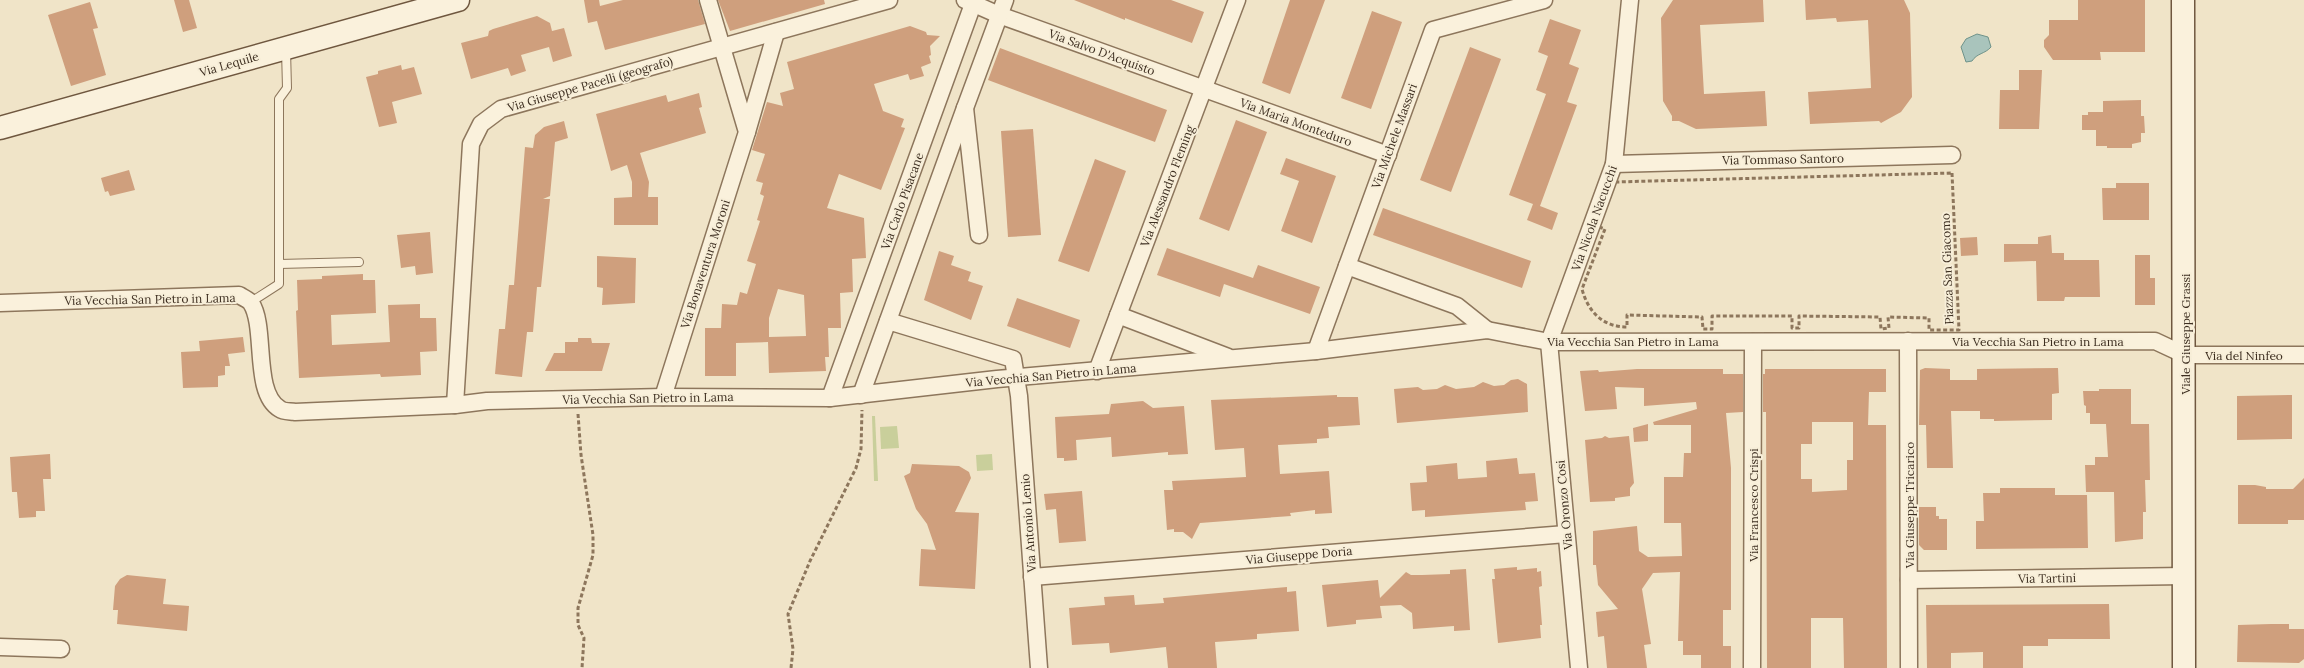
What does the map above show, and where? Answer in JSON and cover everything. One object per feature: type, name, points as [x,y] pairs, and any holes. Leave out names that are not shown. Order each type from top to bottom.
[{"type":"main road","name":"Via Lequile","points":[[0,128],[458,0]]},
{"type":"main road","name":"Viale Giuseppe Grassi","points":[[2183,0],[2184,668]]},
{"type":"street","points":[[708,0],[747,132]]},
{"type":"street","name":"Via Giuseppe Pacelli (geografo)","points":[[455,405],[471,144],[481,124],[502,109],[889,0]]},
{"type":"street","name":"Via Alessandro Fleming","points":[[1097,371],[1237,0]]},
{"type":"street","name":"Via Michele Massari","points":[[1316,351],[1433,30],[1544,0]]},
{"type":"street","name":"Via Nicola Nacucchi","points":[[1549,342],[1614,164],[1630,0]]},
{"type":"street","points":[[861,395],[1002,8],[969,2]]},
{"type":"street","name":"Via Carlo Pisacane","points":[[830,398],[969,2]]},
{"type":"street","name":"Via Salvo D'Acquisto","points":[[1002,8],[1204,89]]},
{"type":"street","name":"Via Bonaventura Moroni","points":[[663,396],[747,132],[776,32]]},
{"type":"street","name":"Via Maria Monteduro","points":[[1204,89],[1388,155]]},
{"type":"street","points":[[966,108],[980,235]]},
{"type":"street","name":"Via Tommaso Santoro","points":[[1614,164],[1952,155]]},
{"type":"street","points":[[1347,266],[1457,306],[1488,330]]},
{"type":"street","name":"Via Vecchia San Pietro in Lama","points":[[0,303],[238,294],[251,302],[256,316],[264,376],[270,398],[280,410],[327,412],[455,405],[487,401],[663,396],[830,398],[1316,351],[1488,330],[1549,342],[2154,341],[2185,355]]},
{"type":"street","points":[[1118,315],[1232,359]]},
{"type":"street","name":"Via Antonio Lenio","points":[[888,321],[1012,359],[1017,379],[1039,668]]},
{"type":"street","name":"Via Oronzo Cosi","points":[[1549,342],[1579,668]]},
{"type":"street","name":"Via Francesco Crispi","points":[[1752,668],[1753,342]]},
{"type":"street","name":"Via Giuseppe Tricarico","points":[[1908,342],[1909,668]]},
{"type":"street","name":"Via del Ninfeo","points":[[2185,355],[2304,355]]},
{"type":"street","name":"Via Giuseppe Doria","points":[[1032,577],[1566,534]]},
{"type":"street","name":"Via Tartini","points":[[1909,580],[2184,576]]},
{"type":"street","points":[[0,647],[61,649]]},
{"type":"lane","points":[[251,302],[279,284],[279,98],[287,88],[285,48]]},
{"type":"lane","points":[[279,264],[359,262]]},
{"type":"path","name":"Piazza San Giacomo","points":[[1952,173],[1959,330],[1929,330],[1929,318],[1888,317],[1889,328],[1880,329],[1880,316],[1799,316],[1799,328],[1792,328],[1792,316],[1712,316],[1712,329],[1703,329],[1702,317],[1627,315],[1627,327],[1614,327],[1603,323],[1589,305],[1582,289],[1605,230],[1598,227],[1615,182],[1952,173]]},
{"type":"path","points":[[790,668],[793,649],[788,614],[810,561],[856,468],[861,448],[863,425],[861,395]]},
{"type":"path","points":[[578,399],[581,455],[593,535],[594,555],[578,608],[578,625],[584,638],[582,668]]},
{"type":"green space","points":[[872,416],[875,416],[878,481],[874,481]]},
{"type":"green space","points":[[897,426],[899,448],[881,449],[880,427]]},
{"type":"green space","points":[[992,454],[993,470],[977,471],[976,455]]},
{"type":"water","points":[[1977,34],[1988,37],[1991,47],[1976,56],[1972,61],[1966,62],[1961,47],[1966,39]]},
{"type":"building","points":[[174,0],[189,0],[197,28],[183,32]]},
{"type":"building","points":[[584,0],[599,0],[600,6],[623,0],[698,0],[705,24],[605,50],[597,21],[588,23]]},
{"type":"building","points":[[718,0],[824,0],[825,4],[730,31]]},
{"type":"building","points":[[1074,0],[1171,0],[1204,12],[1192,43]]},
{"type":"building","points":[[1290,0],[1325,0],[1290,94],[1262,83]]},
{"type":"building","points":[[1673,0],[1763,0],[1764,22],[1700,25],[1704,94],[1765,91],[1767,126],[1696,129],[1679,121],[1672,121],[1672,116],[1663,101],[1661,18]]},
{"type":"building","points":[[1805,0],[1904,0],[1910,13],[1912,97],[1901,112],[1881,123],[1879,121],[1810,124],[1808,92],[1871,88],[1868,20],[1837,22],[1836,18],[1806,20]]},
{"type":"building","points":[[2078,0],[2145,0],[2145,52],[2100,52],[2101,60],[2053,60],[2044,47],[2044,40],[2049,35],[2049,20],[2078,20]]},
{"type":"building","points":[[90,2],[98,28],[93,29],[106,75],[71,86],[48,15]]},
{"type":"building","points":[[1372,11],[1402,22],[1371,109],[1341,98]]},
{"type":"building","points":[[537,16],[550,23],[552,31],[564,28],[572,56],[553,62],[549,47],[521,55],[526,71],[511,76],[508,68],[471,79],[461,43],[488,36],[489,31],[493,29]]},
{"type":"building","points":[[1550,19],[1581,30],[1569,64],[1579,68],[1567,102],[1577,105],[1540,206],[1558,213],[1552,230],[1527,220],[1533,204],[1509,195],[1546,94],[1536,90],[1548,56],[1538,52]]},
{"type":"building","points":[[910,26],[926,32],[927,35],[940,36],[930,46],[931,55],[929,56],[931,63],[921,67],[924,76],[910,80],[908,74],[874,84],[883,111],[904,119],[901,127],[905,128],[881,190],[839,174],[827,208],[864,218],[866,258],[852,259],[853,292],[840,293],[841,328],[828,328],[829,357],[825,357],[826,371],[769,373],[768,342],[736,343],[736,376],[705,376],[705,328],[721,328],[722,304],[737,305],[740,292],[747,294],[756,264],[747,261],[760,221],[757,220],[764,196],[760,194],[763,183],[756,181],[765,154],[752,150],[767,102],[783,106],[780,93],[794,89],[787,62]],"holes":[[[778,289],[804,295],[806,336],[769,337],[769,318]]]},
{"type":"building","points":[[1470,47],[1501,59],[1451,192],[1420,180]]},
{"type":"building","points":[[1000,48],[1167,110],[1155,142],[988,80]]},
{"type":"building","points":[[401,65],[402,70],[414,67],[422,94],[392,102],[397,123],[379,127],[366,77],[378,74],[378,71]]},
{"type":"building","points":[[2019,70],[2042,70],[2039,129],[1999,129],[2000,90],[2019,90]]},
{"type":"building","points":[[699,93],[702,107],[699,108],[706,133],[640,153],[649,182],[648,197],[658,197],[658,225],[614,225],[614,198],[632,197],[632,182],[627,165],[611,171],[596,114],[666,95],[668,102]]},
{"type":"building","points":[[2141,100],[2141,116],[2144,116],[2145,133],[2141,133],[2141,142],[2132,144],[2132,148],[2096,146],[2096,130],[2082,130],[2082,115],[2088,115],[2088,112],[2103,112],[2103,101]]},
{"type":"building","points":[[1236,120],[1267,132],[1229,231],[1199,219]]},
{"type":"building","points":[[564,121],[568,138],[555,142],[550,196],[543,199],[550,199],[541,287],[537,287],[533,332],[527,332],[522,377],[495,374],[499,329],[505,329],[509,285],[514,285],[525,147],[533,148],[535,135],[544,127]]},
{"type":"building","points":[[1033,129],[1041,235],[1008,237],[1001,131]]},
{"type":"building","points":[[1286,158],[1336,176],[1312,243],[1281,231],[1299,181],[1280,174]]},
{"type":"building","points":[[1095,159],[1126,171],[1089,272],[1058,261]]},
{"type":"building","points":[[129,170],[135,190],[110,196],[108,191],[105,192],[101,178]]},
{"type":"building","points":[[2116,183],[2149,183],[2149,220],[2103,220],[2102,188],[2116,188]]},
{"type":"building","points":[[1383,208],[1531,261],[1522,288],[1373,235]]},
{"type":"building","points":[[430,232],[433,273],[416,275],[415,266],[401,268],[397,235]]},
{"type":"building","points":[[2051,235],[2052,253],[2064,253],[2064,260],[2099,260],[2100,297],[2065,297],[2064,301],[2037,301],[2036,261],[2004,262],[2004,244],[2038,244],[2038,237]]},
{"type":"building","points":[[1977,237],[1978,255],[1961,256],[1960,238]]},
{"type":"building","points":[[1167,248],[1253,278],[1258,265],[1320,287],[1310,314],[1224,284],[1220,297],[1157,275]]},
{"type":"building","points":[[939,251],[954,256],[951,265],[971,272],[968,281],[983,286],[971,320],[924,300]]},
{"type":"building","points":[[2135,255],[2150,255],[2150,278],[2155,278],[2155,305],[2135,305]]},
{"type":"building","points":[[597,256],[636,258],[635,303],[602,305],[603,288],[597,287]]},
{"type":"building","points":[[363,274],[363,280],[375,280],[376,313],[331,315],[332,345],[390,342],[388,305],[420,304],[420,318],[436,318],[437,351],[420,352],[421,375],[381,377],[380,374],[299,378],[296,311],[298,310],[297,280],[322,279],[322,276]]},
{"type":"building","points":[[1017,298],[1080,320],[1070,348],[1007,326]]},
{"type":"building","points":[[243,337],[245,352],[228,354],[230,366],[225,366],[225,375],[218,376],[218,387],[183,388],[181,352],[200,351],[199,341]]},
{"type":"building","points":[[578,338],[591,338],[592,343],[610,343],[602,371],[545,371],[554,353],[565,353],[565,342],[578,342]]},
{"type":"building","points":[[1925,368],[1950,369],[1950,380],[1977,380],[1977,369],[2058,368],[2059,393],[2052,394],[2052,420],[1994,421],[1994,419],[1980,419],[1980,411],[1951,411],[1953,468],[1927,468],[1926,425],[1919,425],[1920,370]]},
{"type":"building","points":[[1637,369],[1723,369],[1723,374],[1743,374],[1743,412],[1726,413],[1731,468],[1731,610],[1723,610],[1723,646],[1731,646],[1731,668],[1701,668],[1701,655],[1683,655],[1683,641],[1678,641],[1680,572],[1653,573],[1642,589],[1651,644],[1644,645],[1647,668],[1607,668],[1604,636],[1598,637],[1596,612],[1618,609],[1598,585],[1596,565],[1593,565],[1593,531],[1637,526],[1639,551],[1648,557],[1682,556],[1681,523],[1664,523],[1664,477],[1683,477],[1684,453],[1691,453],[1691,425],[1654,425],[1653,422],[1697,409],[1696,402],[1644,406],[1644,388],[1615,387],[1617,409],[1585,411],[1580,371],[1598,370],[1599,372]]},
{"type":"building","points":[[1765,369],[1886,369],[1886,392],[1869,392],[1868,425],[1886,425],[1887,668],[1844,668],[1843,618],[1811,618],[1811,668],[1767,668],[1766,412],[1763,412],[1763,374],[1765,374]],"holes":[[[1812,422],[1853,422],[1853,460],[1847,460],[1847,490],[1812,492],[1812,479],[1801,479],[1801,444],[1812,444]]]},
{"type":"building","points":[[1518,379],[1527,384],[1528,412],[1397,423],[1394,389],[1418,387],[1423,390],[1437,389],[1445,385],[1456,389],[1474,387],[1483,382],[1494,386],[1504,385],[1511,380]]},
{"type":"building","points":[[2099,389],[2131,389],[2131,424],[2149,424],[2150,480],[2145,480],[2146,512],[2143,512],[2143,539],[2115,542],[2114,492],[2086,492],[2085,465],[2095,465],[2095,457],[2108,457],[2106,424],[2090,424],[2090,413],[2086,413],[2086,406],[2084,405],[2083,391],[2099,391]]},
{"type":"building","points":[[1337,395],[1337,397],[1358,397],[1360,425],[1328,427],[1329,438],[1317,439],[1317,443],[1278,445],[1280,474],[1329,471],[1332,513],[1315,514],[1315,510],[1290,513],[1291,516],[1200,523],[1192,539],[1183,532],[1174,532],[1174,529],[1167,530],[1164,490],[1173,490],[1172,481],[1246,477],[1244,448],[1215,450],[1211,400]]},
{"type":"building","points":[[2292,395],[2292,439],[2237,440],[2237,396]]},
{"type":"building","points":[[1143,401],[1153,408],[1184,406],[1188,454],[1168,455],[1168,452],[1112,457],[1111,437],[1076,440],[1077,460],[1064,461],[1064,458],[1057,458],[1055,417],[1109,414],[1111,404]]},
{"type":"building","points":[[1648,424],[1648,441],[1634,442],[1633,428]]},
{"type":"building","points":[[1605,436],[1609,438],[1629,436],[1634,483],[1630,488],[1630,496],[1615,498],[1615,501],[1590,502],[1585,440]]},
{"type":"building","points":[[50,454],[51,479],[43,479],[45,511],[36,511],[36,517],[19,518],[17,492],[12,492],[10,457]]},
{"type":"building","points":[[1517,458],[1519,474],[1535,473],[1538,501],[1525,502],[1526,510],[1425,517],[1425,510],[1412,511],[1410,483],[1427,482],[1426,466],[1457,463],[1458,479],[1487,477],[1486,461]]},
{"type":"building","points":[[912,464],[959,466],[969,472],[971,478],[955,512],[979,513],[975,589],[919,586],[921,549],[936,550],[927,524],[916,509],[904,476],[910,473]]},
{"type":"building","points":[[2304,478],[2304,520],[2288,520],[2288,524],[2238,524],[2238,485],[2255,485],[2266,487],[2266,489],[2293,489]]},
{"type":"building","points":[[2000,488],[2055,488],[2055,495],[2087,495],[2088,548],[1976,549],[1976,521],[1984,521],[1983,493],[2000,493]]},
{"type":"building","points":[[1082,491],[1086,541],[1059,543],[1056,509],[1046,510],[1044,494]]},
{"type":"building","points":[[1919,507],[1936,507],[1936,516],[1939,516],[1939,519],[1947,519],[1947,550],[1924,550],[1919,545]]},
{"type":"building","points":[[1517,567],[1517,570],[1537,568],[1537,572],[1541,571],[1542,586],[1539,587],[1542,625],[1540,625],[1541,638],[1498,643],[1492,579],[1495,579],[1494,569]]},
{"type":"building","points":[[1466,569],[1470,630],[1454,631],[1454,626],[1413,629],[1412,613],[1401,605],[1380,606],[1382,618],[1356,620],[1356,624],[1327,627],[1322,585],[1378,580],[1380,598],[1406,572],[1411,575],[1450,574],[1450,570]]},
{"type":"building","points":[[127,575],[166,579],[163,604],[189,606],[187,631],[117,624],[118,610],[113,610],[115,586],[120,579]]},
{"type":"building","points":[[1287,587],[1287,592],[1296,591],[1299,631],[1257,634],[1257,639],[1215,642],[1217,668],[1168,668],[1166,647],[1110,653],[1109,643],[1072,645],[1069,608],[1105,605],[1104,597],[1134,595],[1135,605],[1164,603],[1163,598]]},
{"type":"building","points":[[2109,604],[2110,639],[2048,639],[2048,646],[2023,646],[2023,668],[1983,668],[1983,652],[1951,653],[1951,668],[1927,668],[1926,605]]},
{"type":"building","points":[[2289,624],[2289,629],[2304,629],[2304,659],[2299,663],[2237,662],[2238,625]]}]
